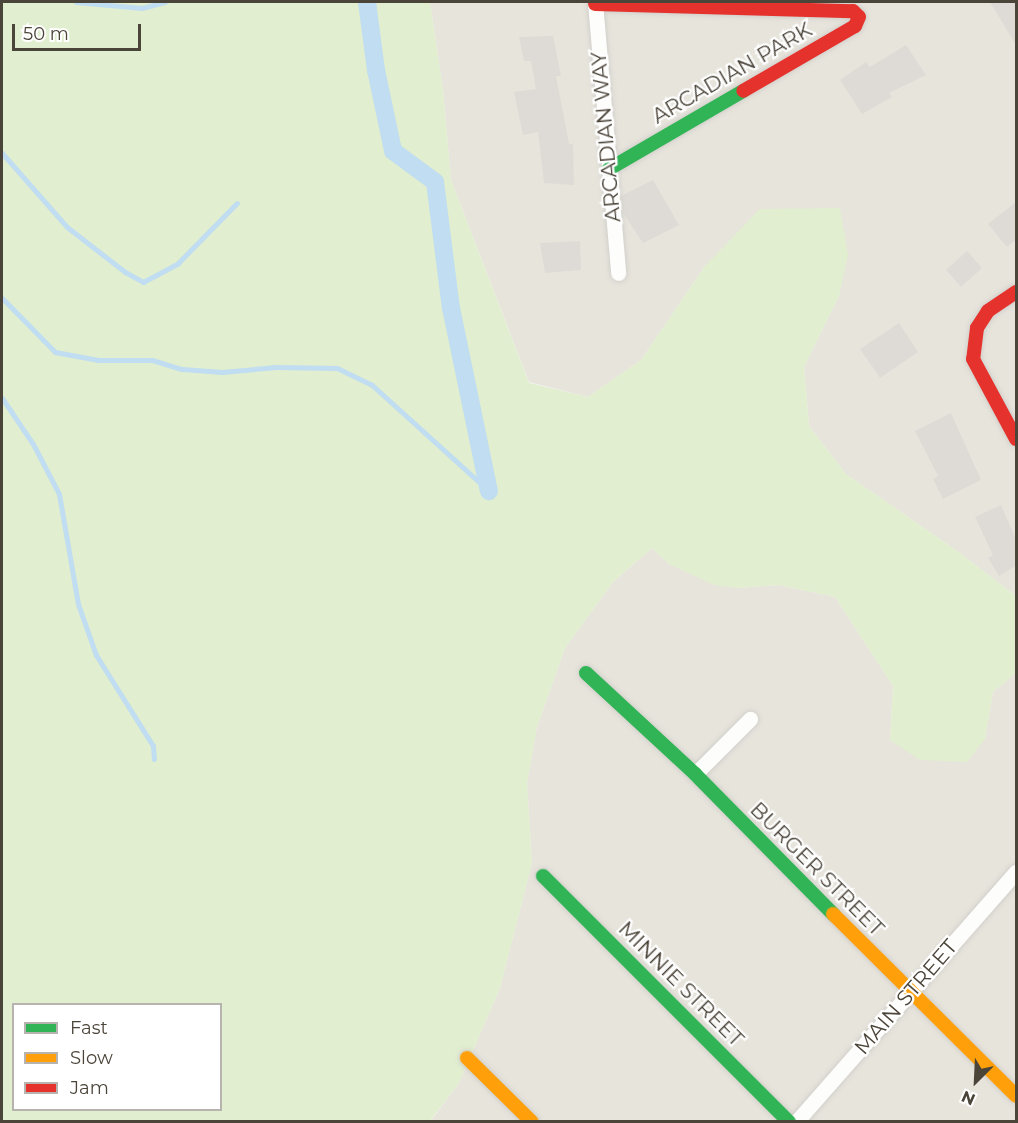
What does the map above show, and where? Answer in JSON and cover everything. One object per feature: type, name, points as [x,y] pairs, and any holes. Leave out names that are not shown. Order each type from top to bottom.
[{"type":"street","name":"ARCADIAN WAY","points":[[595,3],[618,273]]},
{"type":"street","name":"ARCADIAN PARK","points":[[595,3],[853,11],[859,17],[855,26],[609,169]]},
{"type":"street","points":[[1017,292],[988,311],[977,328],[973,359],[1017,439]]},
{"type":"street","name":"BURGER STREET","points":[[586,673],[695,774],[910,992],[1017,1096]]},
{"type":"street","points":[[695,774],[750,719]]},
{"type":"street","name":"MAIN STREET","points":[[796,1122],[1017,872]]},
{"type":"street","name":"MINNIE STREET","points":[[543,876],[789,1122]]},
{"type":"street","points":[[467,1058],[532,1122]]},
{"type":"shaded area","points":[[430,2],[1016,2],[1016,596],[957,551],[846,474],[809,426],[804,367],[839,296],[705,266],[641,360],[588,397],[529,382],[451,180],[443,90]]},
{"type":"shaded area","points":[[652,548],[669,564],[737,588],[779,585],[835,597],[893,686],[890,740],[985,739],[993,692],[1016,673],[1016,1121],[430,1122],[459,1083],[500,988],[532,863],[527,783],[537,727],[565,648],[613,582]]},
{"type":"green space","points":[[2,2],[430,2],[443,90],[451,180],[529,383],[588,397],[641,360],[705,266],[760,209],[840,208],[848,255],[839,296],[804,367],[809,426],[846,474],[957,551],[1016,596],[1016,673],[993,692],[985,739],[967,762],[920,760],[890,740],[893,686],[835,597],[779,585],[737,588],[714,585],[669,564],[652,548],[613,582],[565,648],[537,727],[527,783],[532,863],[500,988],[459,1083],[430,1121],[2,1122]]},
{"type":"building","points":[[990,2],[1017,2],[1017,47]]},
{"type":"building","points":[[553,36],[561,76],[556,76],[569,144],[573,144],[574,185],[544,183],[538,132],[523,135],[514,92],[536,89],[531,61],[524,61],[519,37]]},
{"type":"building","points":[[906,45],[926,75],[889,93],[892,97],[862,114],[840,80],[866,62],[870,67]]},
{"type":"building","points":[[653,180],[679,225],[643,243],[623,213],[621,196]]},
{"type":"building","points":[[1017,201],[1017,239],[1007,247],[988,224]]},
{"type":"building","points":[[580,241],[581,270],[545,273],[540,243]]},
{"type":"building","points":[[967,251],[982,268],[961,287],[946,270]]},
{"type":"building","points":[[899,323],[918,352],[880,378],[860,349]]},
{"type":"building","points":[[951,413],[981,480],[943,499],[933,479],[938,476],[915,431]]},
{"type":"building","points":[[1001,505],[1017,542],[1017,565],[999,576],[988,558],[993,555],[975,517]]},
{"type":"waterway","points":[[76,2],[142,8],[165,2]]},
{"type":"waterway","points":[[367,2],[376,70],[393,151],[435,182],[451,308],[489,491]]},
{"type":"waterway","points":[[2,153],[67,227],[125,272],[143,282],[178,263],[237,203]]},
{"type":"waterway","points":[[2,298],[55,352],[98,360],[152,360],[182,369],[222,372],[276,367],[337,368],[372,385],[489,491]]},
{"type":"waterway","points":[[2,398],[33,444],[59,494],[78,604],[96,655],[153,746],[154,759]]},
{"type":"traffic: fast","points":[[609,169],[743,91]]},
{"type":"traffic: fast","points":[[586,673],[695,774],[833,914]]},
{"type":"traffic: fast","points":[[543,876],[789,1122]]},
{"type":"traffic: slow","points":[[833,914],[1016,1096]]},
{"type":"traffic: slow","points":[[467,1058],[532,1122]]},
{"type":"traffic: jam","points":[[595,4],[853,11],[859,17],[855,26],[743,91]]},
{"type":"traffic: jam","points":[[1016,292],[988,311],[977,328],[973,359],[1016,439]]}]
